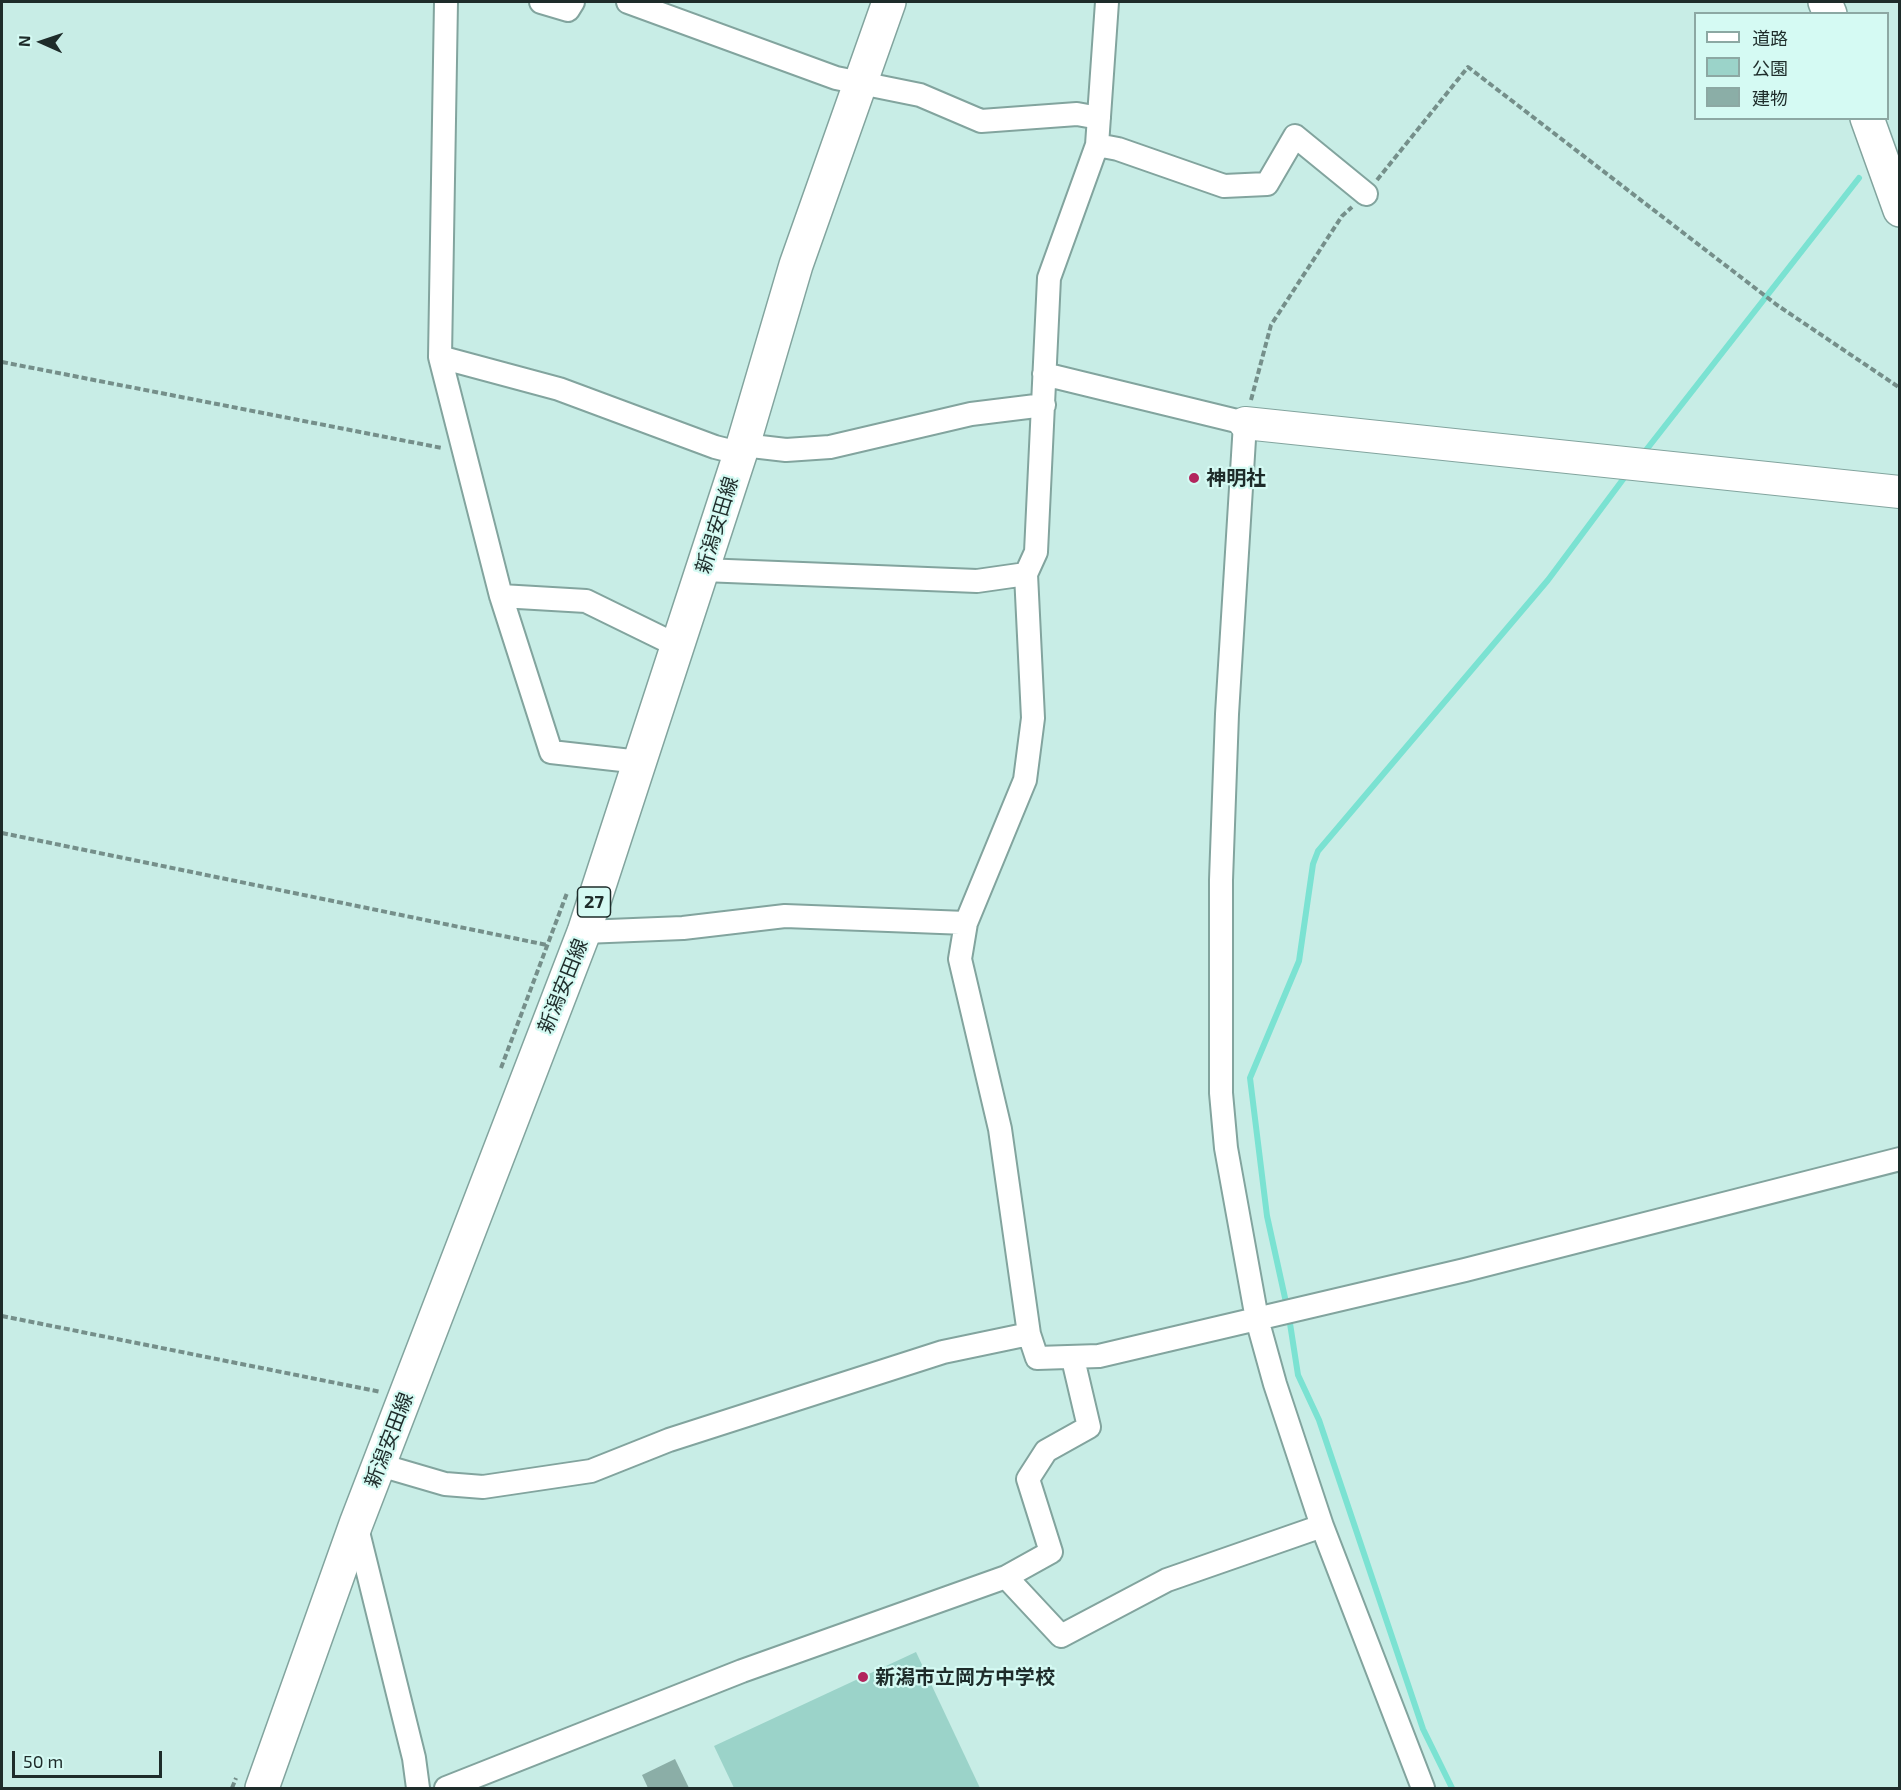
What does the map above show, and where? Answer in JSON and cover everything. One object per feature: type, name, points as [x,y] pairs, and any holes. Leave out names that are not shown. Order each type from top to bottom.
[{"type":"main road","name":"新潟安田線","points":[[251,1777],[380,1465],[385,1393],[569,943],[640,762],[741,449],[796,265],[889,2]]},
{"type":"main road","points":[[1868,120],[1899,210]]},
{"type":"street","points":[[446,2],[440,357],[501,596],[551,752],[640,762]]},
{"type":"street","points":[[541,2],[568,10],[573,2]]},
{"type":"street","points":[[628,2],[836,78],[920,95],[981,121],[1077,114],[1099,118]]},
{"type":"street","points":[[1107,2],[1097,145],[1049,278],[1036,552],[1026,574],[1033,718],[1025,780],[966,923],[960,959],[1000,1129],[1029,1334],[1037,1358],[1073,1359],[1099,1356],[1465,1269],[1899,1159]]},
{"type":"street","points":[[1097,145],[1118,149],[1224,186],[1267,184],[1295,136],[1366,194]]},
{"type":"street","points":[[440,357],[559,389],[715,447],[786,450],[830,447],[971,414],[1044,405]]},
{"type":"street","points":[[1044,374],[1245,423],[1899,492]]},
{"type":"street","points":[[1245,423],[1227,714],[1221,880],[1221,1093],[1226,1148],[1257,1319],[1275,1384],[1322,1526],[1423,1788]]},
{"type":"street","points":[[703,570],[976,581],[1026,574]]},
{"type":"street","points":[[501,596],[586,602],[678,645]]},
{"type":"street","points":[[569,943],[785,916],[966,923]]},
{"type":"street","points":[[380,1465],[445,1484],[483,1487],[591,1471],[669,1440],[944,1352],[1029,1334]]},
{"type":"street","points":[[446,1788],[742,1671],[1006,1577],[1051,1552],[1028,1479],[1046,1450],[1089,1427],[1073,1359]]},
{"type":"street","points":[[356,1524],[414,1758],[418,1788]]},
{"type":"street","points":[[1006,1577],[1060,1636],[1167,1580],[1322,1526]]},
{"type":"path","points":[[1245,423],[1271,324],[1342,216],[1366,194],[1468,67],[1777,305],[1899,388]]},
{"type":"path","points":[[2,362],[466,452]]},
{"type":"path","points":[[2,833],[569,943]]},
{"type":"path","points":[[497,1079],[569,943],[568,891]]},
{"type":"path","points":[[2,1316],[385,1393]]},
{"type":"path","points":[[232,1788],[251,1777]]},
{"type":"green space","points":[[916,1652],[980,1788],[734,1788],[714,1746]]},
{"type":"building","points":[[675,1759],[689,1788],[648,1788],[642,1775]]},
{"type":"waterway","points":[[1643,454],[1859,178]]},
{"type":"waterway","points":[[1287,1307],[1267,1216],[1250,1078],[1299,961],[1313,864],[1318,851],[1548,580],[1627,474]]},
{"type":"waterway","points":[[1289,1317],[1298,1375],[1319,1420],[1423,1729],[1452,1788]]},
{"type":"place","name":"神明社","points":[[1194,478]]},
{"type":"place","name":"新潟市立岡方中学校","points":[[863,1677]]}]
